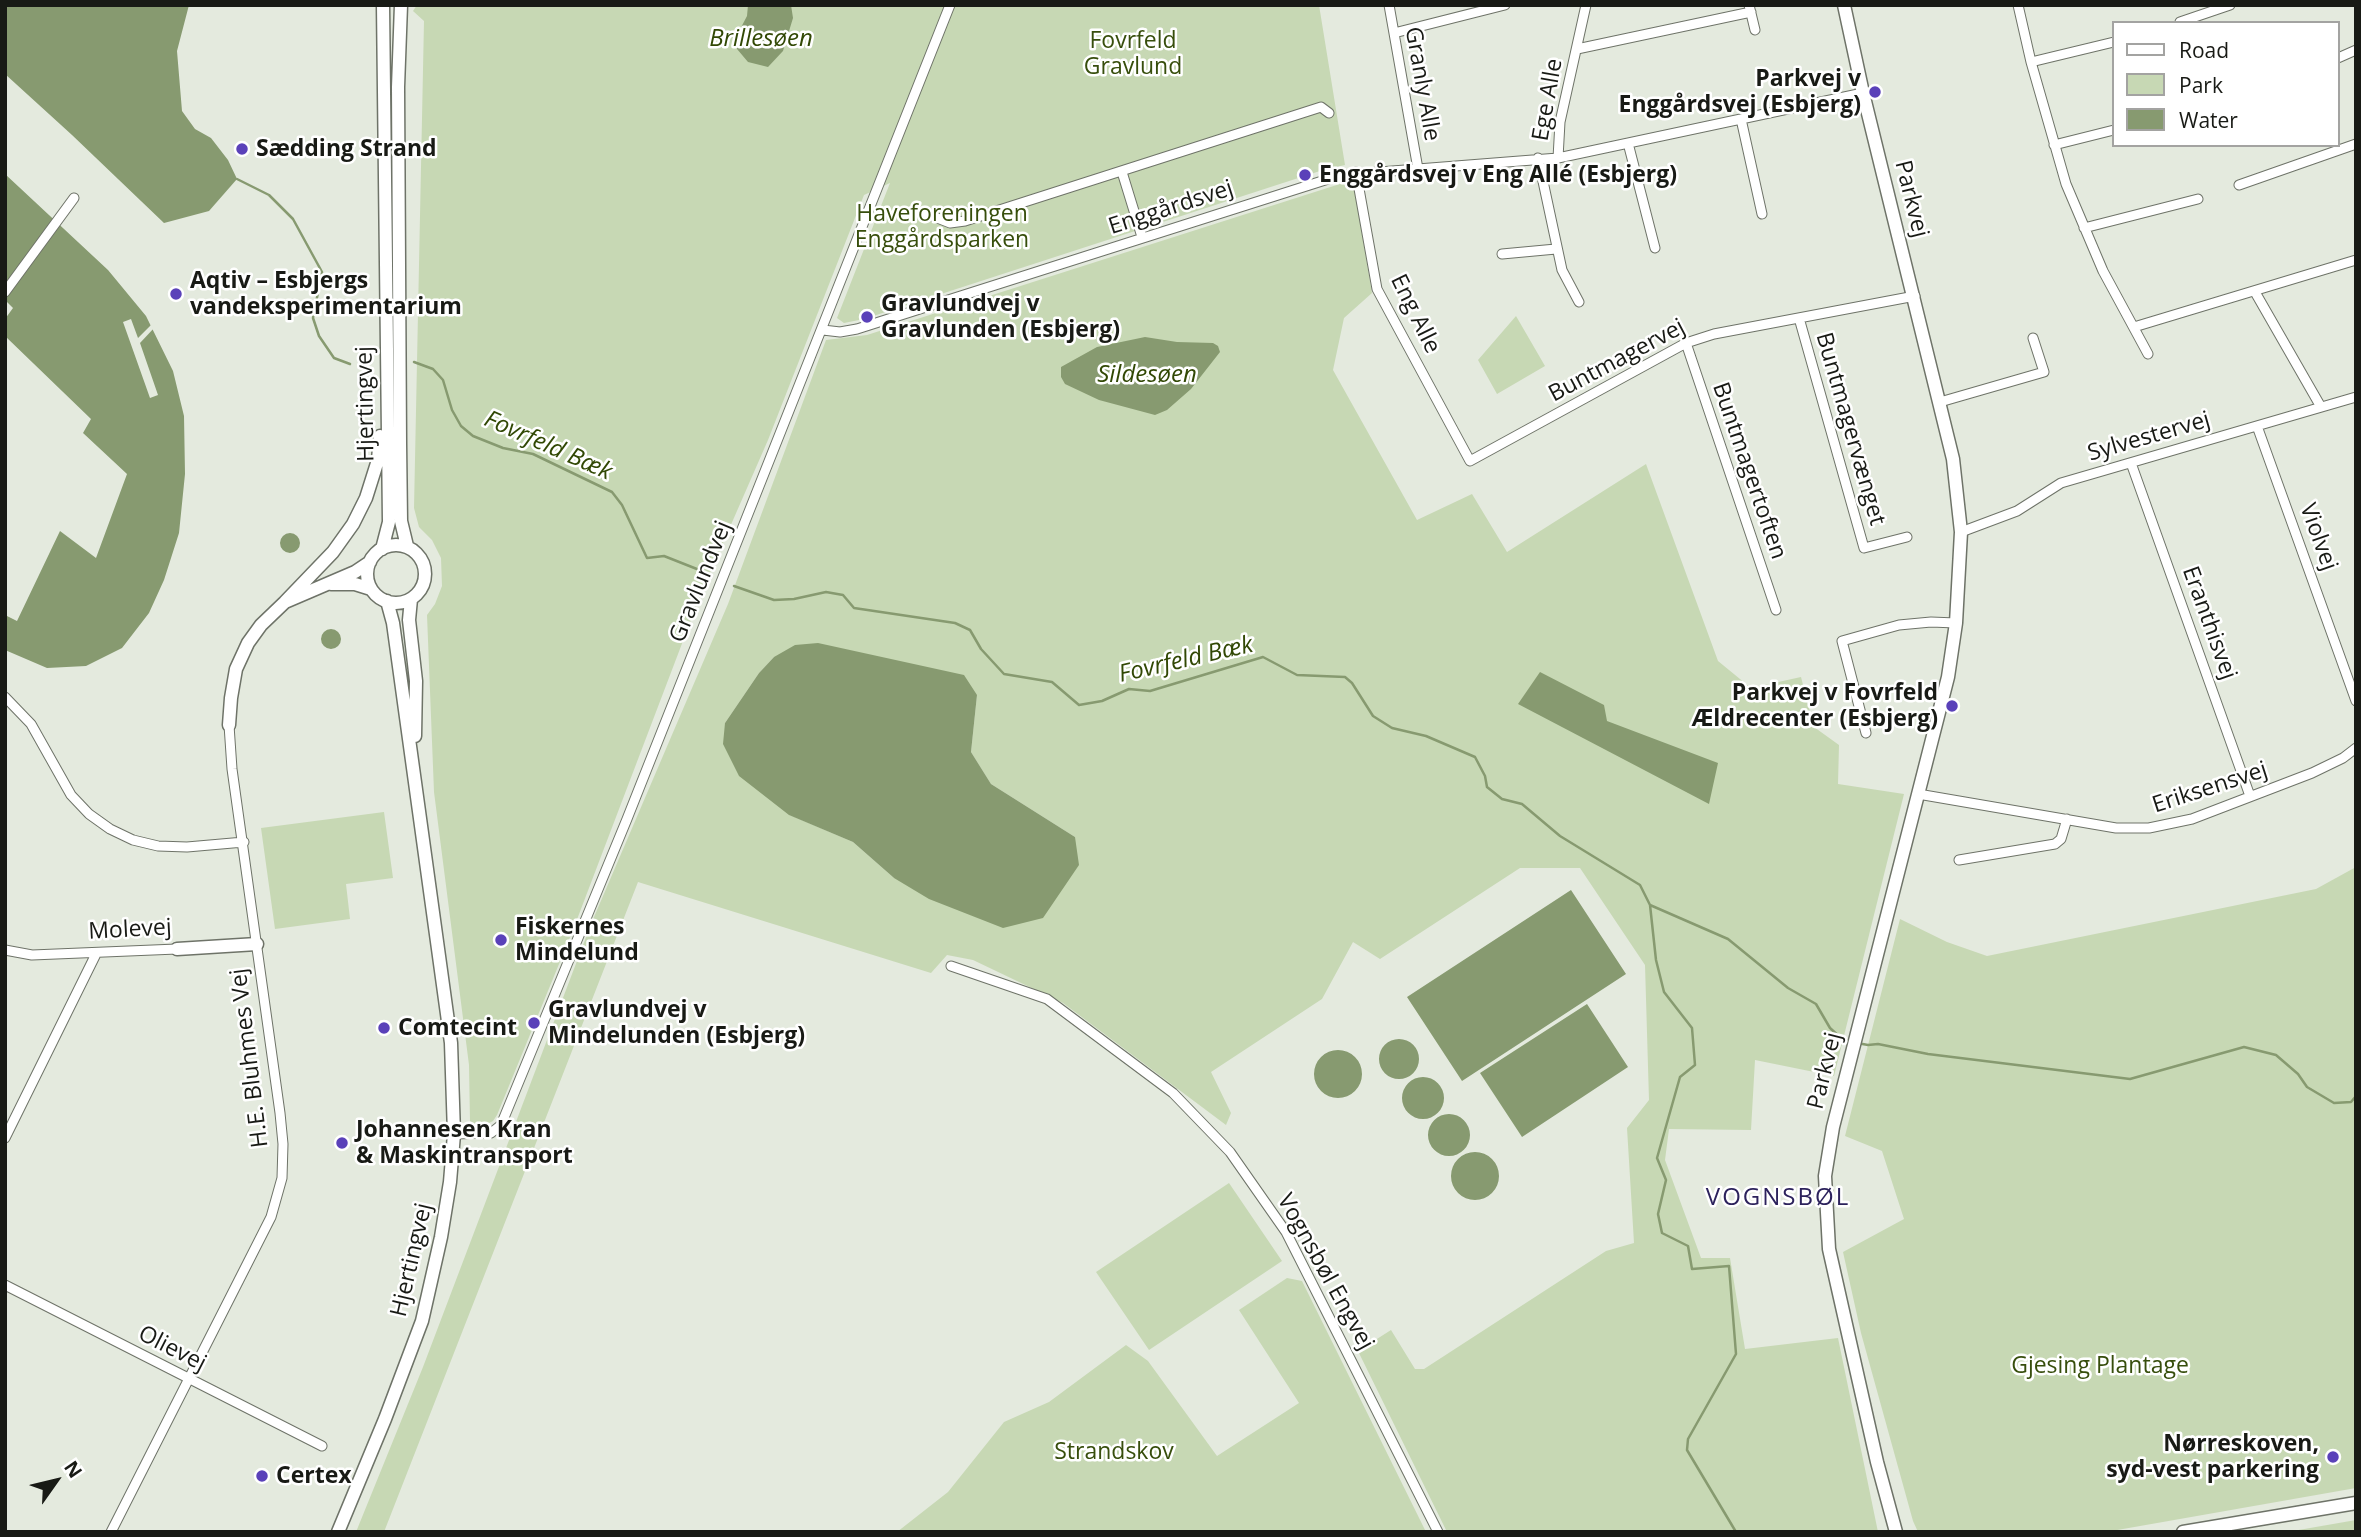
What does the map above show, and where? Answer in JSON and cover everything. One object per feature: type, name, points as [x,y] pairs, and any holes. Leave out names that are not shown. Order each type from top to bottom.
[{"type":"main road","name":"Hjertingvej","points":[[382,549],[388,522],[383,5]]},
{"type":"main road","name":"Hjertingvej","points":[[401,5],[398,87],[400,443],[401,521],[407,546]]},
{"type":"main road","name":"Parkvej","points":[[1844,5],[1953,459],[1961,532],[1956,623],[1948,677],[1850,1056],[1826,1164],[1825,1212],[1833,1268],[1877,1462],[1896,1532]]},
{"type":"main road","points":[[285,602],[334,552],[366,498],[378,460],[385,337]]},
{"type":"main road","points":[[390,545],[407,546],[421,558],[425,567],[423,586],[411,599],[395,603],[387,601],[371,589],[367,571],[370,562],[382,549],[390,545]]},
{"type":"main road","name":"H.E. Bluhmes Vej","points":[[229,725],[236,669],[248,643],[261,625],[285,602],[355,572],[370,562]]},
{"type":"main road","name":"H.E. Bluhmes Vej","points":[[324,585],[355,584],[371,589]]},
{"type":"main road","name":"Hjertingvej","points":[[411,599],[409,620],[416,681],[414,775]]},
{"type":"main road","name":"Hjertingvej","points":[[338,1532],[422,1321],[443,1223],[454,1134],[451,1043],[393,623],[387,601]]},
{"type":"main road","name":"Molevej","points":[[177,949],[257,944]]},
{"type":"main road","points":[[2183,1532],[2356,1503]]},
{"type":"street","name":"Gravlundvej","points":[[454,1134],[491,1133],[501,1125],[822,330],[950,5]]},
{"type":"street","name":"Granly Alle","points":[[1389,5],[1418,169]]},
{"type":"street","points":[[1394,33],[1505,5]]},
{"type":"street","name":"Ege Alle","points":[[1558,158],[1560,122],[1586,5]]},
{"type":"street","points":[[2018,5],[2031,62],[2066,184],[2104,271],[2148,354]]},
{"type":"street","points":[[2183,21],[2230,5]]},
{"type":"street","name":"Ege Alle","points":[[1577,49],[1750,9],[1755,30]]},
{"type":"street","points":[[2031,62],[2112,42]]},
{"type":"street","points":[[2340,57],[2356,50]]},
{"type":"street","name":"Enggårdsvej","points":[[822,330],[857,329],[1340,175],[1558,158],[1863,93]]},
{"type":"street","points":[[927,214],[950,223],[965,222],[1321,107],[1329,113]]},
{"type":"street","points":[[1741,119],[1762,214]]},
{"type":"street","points":[[2054,145],[2112,130]]},
{"type":"street","points":[[1628,143],[1655,248]]},
{"type":"street","points":[[2239,185],[2356,144]]},
{"type":"street","points":[[1538,159],[1556,250],[1562,270],[1579,302]]},
{"type":"street","points":[[1122,172],[1142,237]]},
{"type":"street","name":"Eng Alle","points":[[1356,172],[1377,289],[1470,461]]},
{"type":"street","points":[[5,292],[74,198]]},
{"type":"street","points":[[2084,228],[2198,199]]},
{"type":"street","points":[[1502,254],[1556,250]]},
{"type":"street","points":[[2134,327],[2356,260]]},
{"type":"street","points":[[2255,292],[2321,407]]},
{"type":"street","name":"Buntmagervej","points":[[1470,461],[1686,343],[1714,334],[1915,296]]},
{"type":"street","name":"Buntmagervænget","points":[[1799,318],[1864,548],[1907,537]]},
{"type":"street","points":[[1940,402],[2044,372],[2033,338]]},
{"type":"street","name":"Buntmagertoften","points":[[1686,343],[1776,610]]},
{"type":"street","name":"Sylvestervej","points":[[1961,532],[2017,511],[2061,483],[2356,397]]},
{"type":"street","name":"Violvej","points":[[2257,426],[2356,701]]},
{"type":"street","name":"Eranthisvej","points":[[2132,463],[2250,796]]},
{"type":"street","points":[[1866,733],[1842,641],[1899,625],[1956,623]]},
{"type":"street","points":[[5,697],[31,724],[71,795],[89,814],[110,829],[133,840],[158,846],[187,847],[244,842]]},
{"type":"street","name":"H.E. Bluhmes Vej","points":[[111,1532],[271,1217],[282,1178],[280,1113],[232,769],[229,725]]},
{"type":"street","name":"Eriksensvej","points":[[1918,793],[2116,828],[2148,828],[2192,819],[2312,773],[2343,758],[2356,748]]},
{"type":"street","points":[[1959,860],[2055,844],[2061,839],[2067,819]]},
{"type":"street","name":"Molevej","points":[[5,950],[32,955],[177,949]]},
{"type":"street","points":[[5,1138],[96,954]]},
{"type":"street","name":"Vognsbøl Engvej","points":[[951,966],[1047,999],[1173,1093],[1230,1152],[1286,1232],[1438,1532]]},
{"type":"street","name":"Olievej","points":[[5,1286],[322,1446]]},
{"type":"green space","points":[[417,5],[1319,5],[1345,165],[864,319],[844,323],[837,318],[890,183],[864,195],[768,440],[702,591],[573,930],[497,1115],[487,1124],[472,1124],[470,1121],[469,1065],[434,792],[427,615],[442,586],[441,558],[432,540],[419,527],[414,508],[424,21],[413,11]]},
{"type":"green space","points":[[1343,183],[1354,187],[1372,293],[1344,318],[1333,370],[1417,520],[1472,494],[1507,552],[1646,464],[1718,661],[1751,688],[1801,677],[1814,727],[1839,745],[1838,784],[1904,794],[1834,1076],[1755,1060],[1751,1130],[1669,1129],[1665,1160],[1701,1258],[1730,1258],[1745,1349],[1838,1338],[1878,1532],[1447,1532],[1358,1351],[1391,1330],[1415,1369],[1424,1369],[1606,1251],[1634,1243],[1627,1128],[1649,1100],[1645,965],[1580,868],[1520,868],[1380,959],[1353,942],[1322,999],[1211,1072],[1231,1113],[1226,1125],[1063,1003],[973,960],[947,955],[931,973],[638,882],[384,1532],[356,1532],[423,1367],[591,924],[728,604],[826,340],[867,335]],"holes":[[[774,657],[977,695],[971,752],[991,784],[1075,837],[894,878],[853,842],[790,815],[725,723],[759,673]]]},
{"type":"green space","points":[[1516,316],[1545,366],[1497,394],[1478,360]]},
{"type":"green space","points":[[384,812],[393,878],[346,884],[350,919],[275,929],[261,828]]},
{"type":"green space","name":"Gjesing Plantage","points":[[2356,867],[2356,1488],[2106,1532],[1918,1532],[1861,1333],[1843,1252],[1904,1219],[1882,1151],[1845,1136],[1900,919],[1947,942],[1987,956],[2316,889]]},
{"type":"green space","points":[[1229,1183],[1282,1261],[1149,1350],[1096,1272]]},
{"type":"green space","name":"Strandskov","points":[[1287,1278],[1302,1281],[1426,1532],[897,1532],[948,1492],[1004,1422],[1049,1402],[1126,1345],[1148,1361],[1217,1456],[1299,1403],[1239,1310]]},
{"type":"green space","points":[[2356,1520],[2356,1532],[2287,1532]]},
{"type":"water","points":[[5,5],[189,5],[177,51],[182,111],[195,129],[211,138],[228,160],[237,179],[209,211],[164,223],[5,74]]},
{"type":"water","name":"Brillesøen","points":[[748,5],[791,5],[793,18],[783,51],[768,67],[748,62],[737,49],[735,39],[747,16]]},
{"type":"water","points":[[5,174],[108,270],[146,316],[173,371],[184,416],[185,474],[179,533],[164,580],[149,613],[122,648],[86,666],[47,668],[5,650],[5,615],[17,621],[60,531],[96,558],[127,474],[83,433],[91,419],[5,336],[5,319],[13,308],[5,300]]},
{"type":"water","name":"Sildesøen","points":[[1145,337],[1177,342],[1213,343],[1218,346],[1220,352],[1191,389],[1167,410],[1155,415],[1099,400],[1065,384],[1061,377],[1061,367],[1097,347]]},
{"type":"water","points":[[286,533],[294,533],[300,543],[294,553],[286,553],[280,547],[280,539]]},
{"type":"water","points":[[327,629],[335,629],[341,639],[335,649],[327,649],[321,643],[321,635]]},
{"type":"water","points":[[818,643],[964,675],[977,695],[971,752],[991,784],[1075,837],[1079,865],[1043,918],[1003,928],[929,899],[894,878],[853,842],[789,815],[739,776],[723,744],[725,723],[759,673],[774,657],[795,645]]},
{"type":"water","points":[[1540,672],[1604,705],[1607,721],[1718,763],[1709,804],[1518,704]]},
{"type":"water","points":[[1571,890],[1626,974],[1462,1081],[1407,997]]},
{"type":"water","points":[[1587,1004],[1628,1067],[1522,1137],[1480,1073]]},
{"type":"water","points":[[1399,1039],[1407,1040],[1413,1045],[1418,1051],[1418,1067],[1413,1073],[1407,1078],[1399,1079],[1391,1078],[1385,1073],[1380,1067],[1379,1059],[1380,1051],[1385,1045],[1391,1040]]},
{"type":"water","points":[[1338,1050],[1355,1057],[1362,1074],[1355,1091],[1338,1098],[1321,1091],[1314,1074],[1321,1057]]},
{"type":"water","points":[[1423,1077],[1438,1083],[1444,1098],[1438,1113],[1423,1119],[1408,1113],[1402,1098],[1408,1083]]},
{"type":"water","points":[[1449,1114],[1464,1120],[1470,1135],[1464,1150],[1449,1156],[1434,1150],[1428,1135],[1434,1120]]},
{"type":"water","points":[[1475,1152],[1492,1159],[1499,1176],[1492,1193],[1475,1200],[1458,1193],[1451,1176],[1458,1159]]},
{"type":"pier","points":[[131,319],[138,338],[153,323],[155,327],[140,343],[158,395],[150,398],[123,322]]},
{"type":"waterway","name":"Fovrfeld Bæk","points":[[237,179],[269,195],[293,219],[322,272],[313,318],[319,336],[334,358],[350,364]]},
{"type":"waterway","name":"Fovrfeld Bæk","points":[[414,362],[433,369],[443,380],[452,410],[461,426],[473,436],[503,448],[533,454],[612,492],[622,505],[647,558],[664,556],[707,573]]},
{"type":"waterway","name":"Fovrfeld Bæk","points":[[734,586],[774,600],[826,592],[843,595],[854,608],[955,623],[970,630],[981,649],[1004,674],[1052,682],[1079,705],[1102,701],[1129,689],[1150,691],[1263,657],[1297,675],[1345,677],[1352,683],[1373,716],[1392,728],[1426,736],[1475,757],[1485,776],[1487,787],[1502,799],[1522,804],[1560,836],[1640,885],[1650,905],[1728,939],[1788,988],[1816,1004],[1830,1028],[1842,1039],[1851,1041]]},
{"type":"waterway","points":[[1650,905],[1656,960],[1664,992],[1692,1028],[1695,1065],[1680,1077],[1657,1158],[1666,1180],[1658,1214],[1662,1233],[1688,1246],[1692,1269],[1729,1266],[1736,1354],[1688,1439],[1687,1450],[1736,1532]]},
{"type":"waterway","points":[[1857,1043],[2130,1079],[2244,1047],[2276,1055],[2298,1074],[2307,1087],[2334,1103],[2351,1102],[2356,1096]]},
{"type":"place","name":"Parkvej v Enggårdsvej (Esbjerg)","points":[[1875,92]]},
{"type":"place","name":"Sædding Strand","points":[[242,149]]},
{"type":"place","name":"Enggårdsvej v Eng Allé (Esbjerg)","points":[[1305,175]]},
{"type":"place","name":"Aqtiv – Esbjergs vandeksperimentarium","points":[[176,294]]},
{"type":"place","name":"Gravlundvej v Gravlunden (Esbjerg)","points":[[867,317]]},
{"type":"place","name":"Parkvej v Fovrfeld Ældrecenter (Esbjerg)","points":[[1952,706]]},
{"type":"place","name":"Fiskernes Mindelund","points":[[501,940]]},
{"type":"place","name":"Gravlundvej v Mindelunden (Esbjerg)","points":[[534,1023]]},
{"type":"place","name":"Comtecint","points":[[384,1028]]},
{"type":"place","name":"Johannesen Kran & Maskintransport","points":[[342,1143]]},
{"type":"place","name":"Nørreskoven, syd-vest parkering","points":[[2333,1457]]},
{"type":"place","name":"Certex","points":[[262,1476]]},
{"type":"district","name":"VOGNSBØL","points":[[1778,1198]]},
{"type":"park label","name":"Fovrfeld Gravlund","points":[[1133,54]]},
{"type":"park label","name":"Haveforeningen Enggårdsparken","points":[[942,227]]}]
